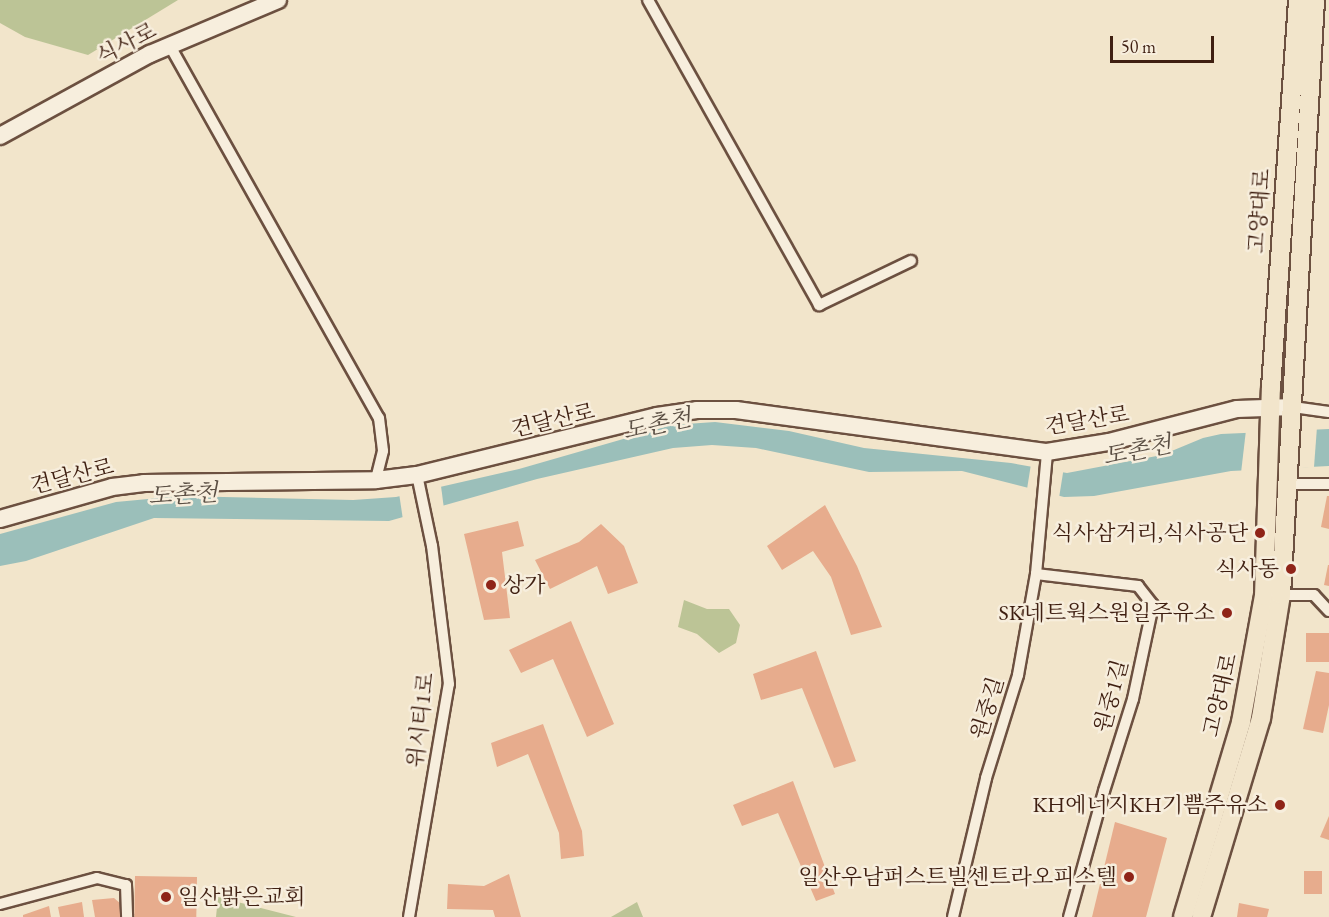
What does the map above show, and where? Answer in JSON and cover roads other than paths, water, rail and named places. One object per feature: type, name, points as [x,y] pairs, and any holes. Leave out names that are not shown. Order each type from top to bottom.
[{"type":"main road","name":"고양대로","points":[[1202,917],[1261,718],[1281,595],[1292,415],[1306,0]]},
{"type":"main road","name":"고양대로","points":[[1183,917],[1241,722],[1263,596],[1270,416],[1306,0]]},
{"type":"street","name":"식사로","points":[[0,136],[170,46],[278,0]]},
{"type":"street","points":[[648,0],[819,305],[911,261]]},
{"type":"street","points":[[170,46],[379,418],[383,451],[376,480]]},
{"type":"street","name":"견달산로","points":[[0,519],[112,487],[144,483],[418,481],[657,417],[717,409],[1047,457],[1237,409],[1270,416],[1292,415]]},
{"type":"street","points":[[1292,415],[1329,412]]},
{"type":"street","name":"원중길","points":[[953,917],[986,778],[1018,675],[1036,574],[1047,457]]},
{"type":"street","points":[[1267,481],[1288,479],[1329,484]]},
{"type":"street","name":"위시티1로","points":[[409,917],[449,684],[428,526],[418,481]]},
{"type":"street","name":"원중1길","points":[[1036,574],[1138,586],[1153,605],[1133,699],[1104,791],[1069,917]]},
{"type":"street","points":[[1281,595],[1314,595],[1329,611]]},
{"type":"street","points":[[0,904],[97,878],[126,885],[127,917]]},
{"type":"water","points":[[715,422],[789,431],[864,448],[1011,463],[1067,473],[1162,455],[1203,438],[1221,434],[1329,429],[1329,466],[1231,471],[1094,496],[1064,497],[962,471],[869,472],[756,448],[712,445],[673,448],[537,479],[389,521],[154,518],[26,561],[0,566],[0,534],[116,502],[180,496],[353,500],[396,497],[519,469],[672,425]]},
{"type":"place","name":"식사삼거리,식사공단","points":[[1260,533]]},
{"type":"place","name":"식사동","points":[[1291,569]]},
{"type":"place","name":"상가","points":[[491,585]]},
{"type":"place","name":"SK네트웍스원일주유소","points":[[1227,613]]},
{"type":"place","name":"KH에너지KH기쁨주유소","points":[[1280,805]]},
{"type":"place","name":"일산우남퍼스트빌센트라오피스텔","points":[[1129,877]]},
{"type":"place","name":"일산밝은교회","points":[[166,897]]},
{"type":"water label","name":"도촌천","points":[[657,424]]},
{"type":"water label","name":"도촌천","points":[[1137,450]]},
{"type":"water label","name":"도촌천","points":[[183,494]]}]
